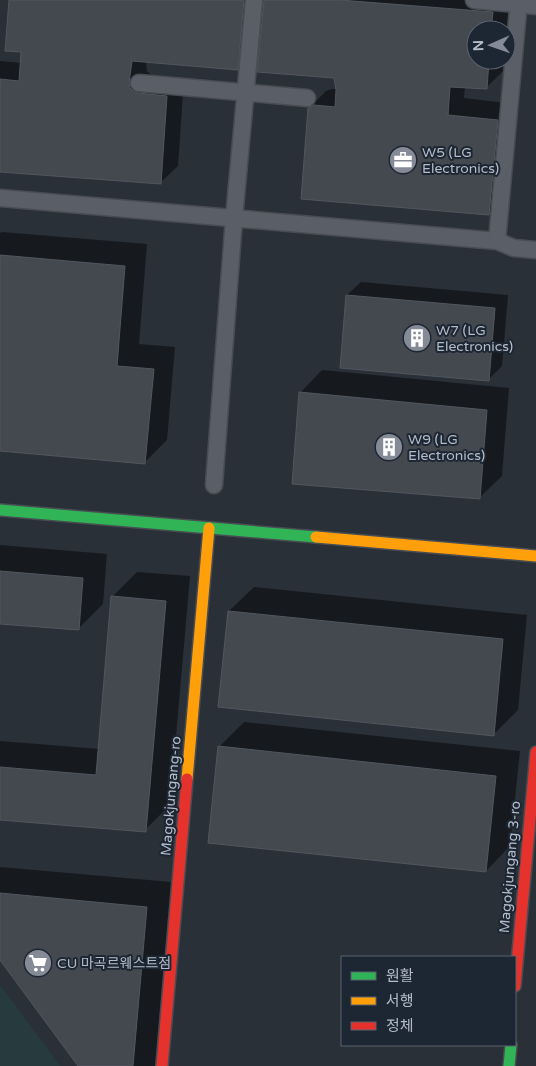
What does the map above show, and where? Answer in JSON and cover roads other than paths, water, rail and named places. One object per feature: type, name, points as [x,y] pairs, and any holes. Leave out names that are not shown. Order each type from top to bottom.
[{"type":"street","points":[[214,485],[234,218],[254,0]]},
{"type":"street","points":[[474,0],[519,2],[536,6]]},
{"type":"street","points":[[497,241],[519,2]]},
{"type":"street","points":[[139,83],[306,98]]},
{"type":"street","points":[[0,198],[497,241],[514,248],[536,250]]},
{"type":"street","points":[[0,510],[536,556]]},
{"type":"street","name":"Magokjungang-ro","points":[[162,1066],[209,528]]},
{"type":"street","name":"Magokjungang 3-ro","points":[[516,975],[536,752]]},
{"type":"street","points":[[509,1066],[511,1046]]},
{"type":"place","name":"W5 (LG Electronics)","points":[[403,160]]},
{"type":"place","name":"W7 (LG Electronics)","points":[[417,338]]},
{"type":"place","name":"W9 (LG Electronics)","points":[[389,447]]},
{"type":"place","name":"CU 마곡르웨스트점","points":[[38,963]]}]
